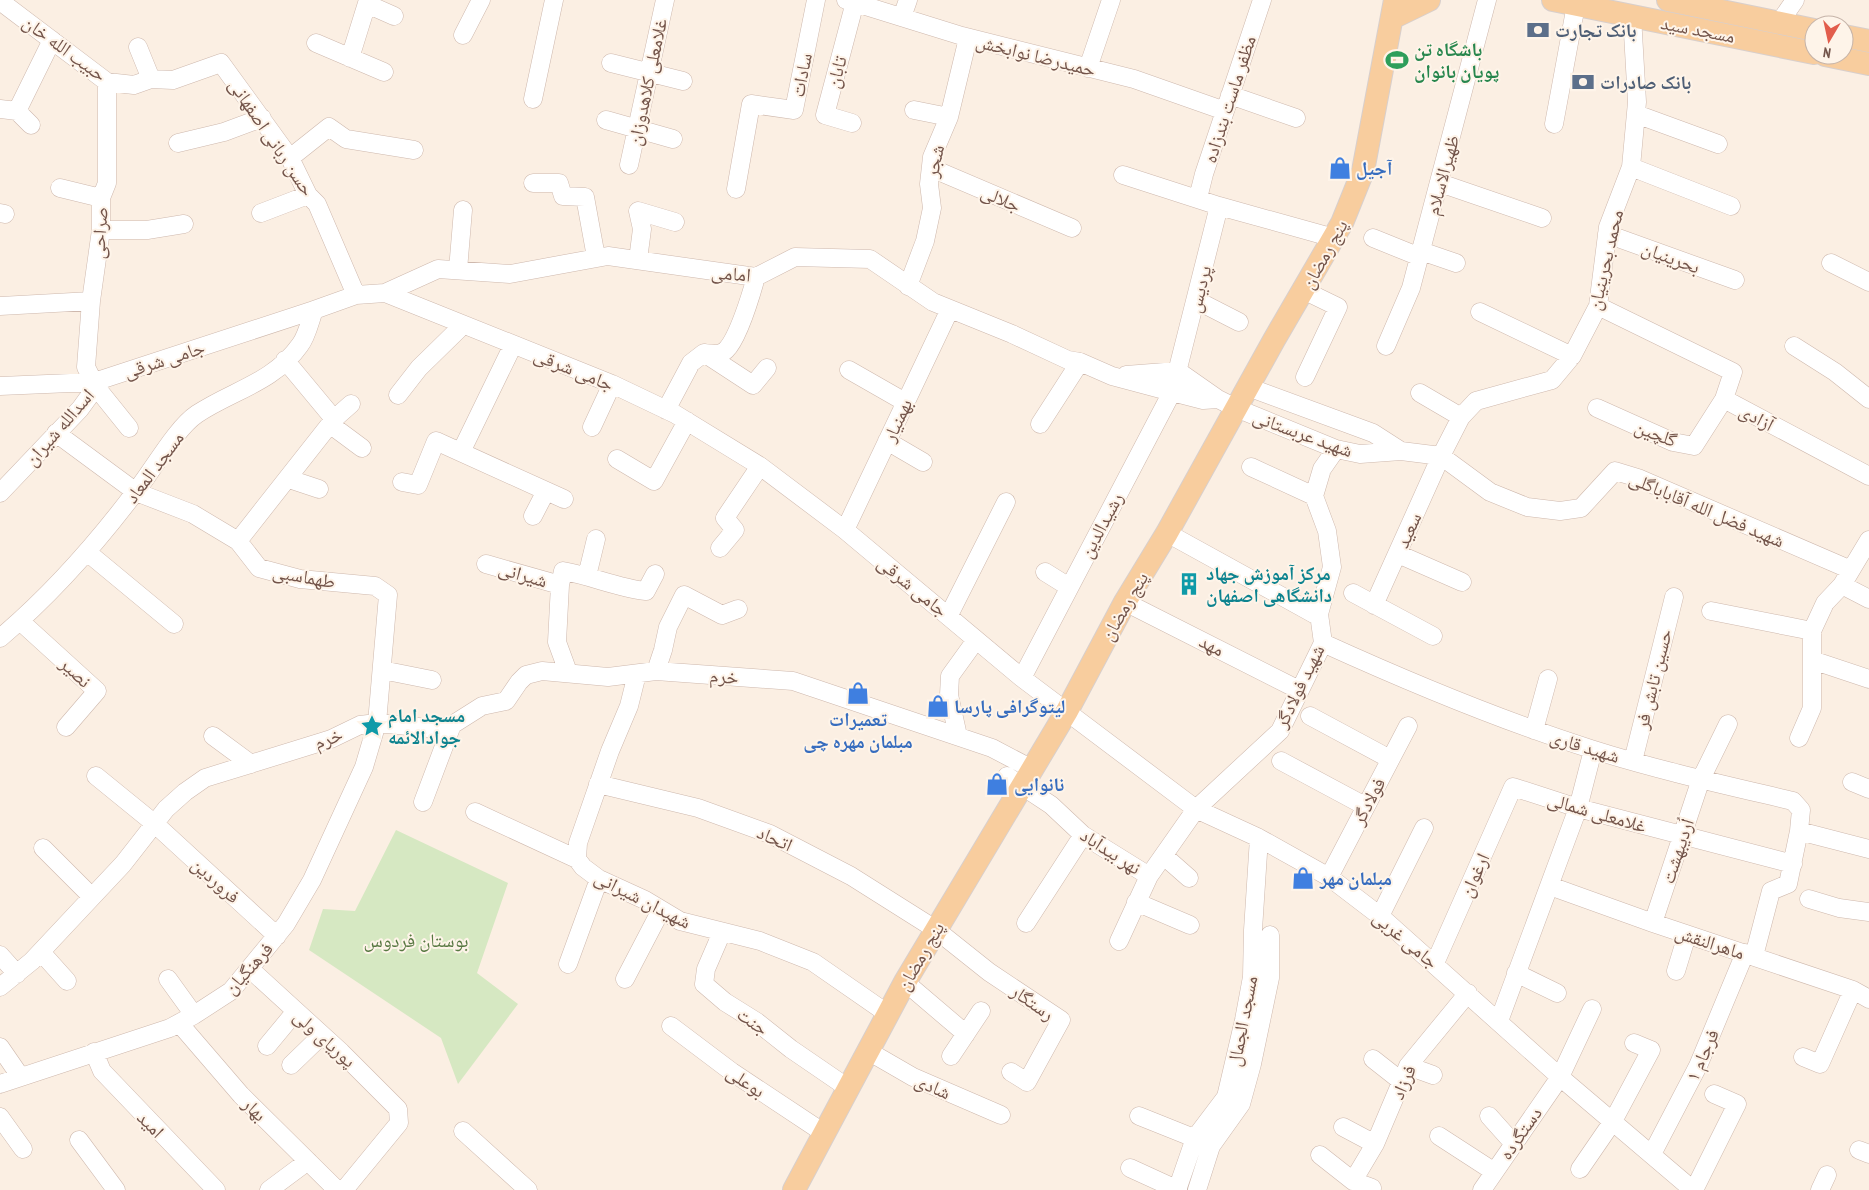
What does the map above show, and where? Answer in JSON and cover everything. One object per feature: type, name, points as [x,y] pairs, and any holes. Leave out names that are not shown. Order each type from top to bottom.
[{"type":"main road","points":[[1394,9],[1429,0]]},
{"type":"main road","name":"مسجد سید","points":[[1553,0],[1804,51]]},
{"type":"main road","name":"مسجد سید","points":[[1668,0],[1804,28]]},
{"type":"main road","name":"پنج رمضان","points":[[794,1190],[905,982],[1020,777],[1067,711],[1125,602],[1167,533],[1227,404],[1248,387],[1342,224],[1363,171],[1394,9]]},
{"type":"main road","points":[[1854,38],[1869,41]]},
{"type":"main road","points":[[1854,61],[1869,64]]},
{"type":"street","points":[[463,35],[481,0]]},
{"type":"street","points":[[533,99],[554,0]]},
{"type":"street","name":"غلامعلی کلاهدوزان","points":[[629,165],[665,0]]},
{"type":"street","name":"سادات","points":[[736,189],[751,104],[794,110],[816,0]]},
{"type":"street","points":[[902,17],[908,0]]},
{"type":"street","points":[[1088,68],[1111,0]]},
{"type":"street","name":"مظفر ماست بندزاده","points":[[1198,198],[1227,103],[1262,0]]},
{"type":"street","name":"ظهیرالاسلام","points":[[1386,346],[1411,288],[1487,0]]},
{"type":"street","points":[[1779,23],[1795,0]]},
{"type":"street","name":"حبیب الله خان","points":[[0,1],[107,82],[134,85],[151,79],[173,80],[221,64]]},
{"type":"street","name":"حمیدرضا نوابخش","points":[[850,1],[968,38],[1227,103],[1296,118]]},
{"type":"street","name":"تابان","points":[[850,1],[825,115],[852,123]]},
{"type":"street","points":[[350,58],[368,2],[394,16]]},
{"type":"street","points":[[1554,124],[1576,5]]},
{"type":"street","name":"محمد بحرینیان","points":[[1445,459],[1461,417],[1482,400],[1552,380],[1566,353],[1598,306],[1607,234],[1631,167],[1636,106],[1632,16]]},
{"type":"street","name":"شجر","points":[[908,286],[925,240],[932,208],[929,184],[931,168],[940,135],[949,117],[968,38]]},
{"type":"street","points":[[31,125],[8,110],[52,40]]},
{"type":"street","points":[[316,43],[384,72]]},
{"type":"street","points":[[138,47],[151,79]]},
{"type":"street","points":[[611,63],[683,81]]},
{"type":"street","name":"حسن ربانی اصفهانی","points":[[221,64],[290,158],[308,195],[317,204],[356,295]]},
{"type":"street","name":"صراحی","points":[[95,384],[86,367],[91,301],[101,230],[101,198],[107,183],[107,82]]},
{"type":"street","points":[[1636,106],[1718,144]]},
{"type":"street","points":[[914,110],[949,117]]},
{"type":"street","points":[[178,143],[224,132],[262,118]]},
{"type":"street","points":[[606,120],[673,139]]},
{"type":"street","points":[[290,158],[329,127],[346,139],[414,150]]},
{"type":"street","points":[[1631,167],[1731,206]]},
{"type":"street","name":"جلالی","points":[[931,168],[1072,228]]},
{"type":"street","points":[[1123,175],[1219,206],[1334,238]]},
{"type":"street","points":[[534,183],[559,183],[563,196],[585,197],[596,257]]},
{"type":"street","points":[[1440,183],[1542,218]]},
{"type":"street","points":[[60,188],[101,198]]},
{"type":"street","points":[[261,213],[308,195]]},
{"type":"street","name":"پردیس","points":[[1178,371],[1219,206]]},
{"type":"street","points":[[458,270],[463,210]]},
{"type":"street","points":[[638,260],[642,229],[638,211],[674,222]]},
{"type":"street","points":[[101,230],[147,230],[184,224]]},
{"type":"street","name":"بحرینیان","points":[[1607,234],[1735,280]]},
{"type":"street","points":[[1372,238],[1420,254],[1456,263]]},
{"type":"street","name":"امامی","points":[[385,293],[438,269],[510,274],[608,256],[756,277],[795,257],[870,259],[933,302],[1012,334],[1068,360],[1080,362],[1112,376],[1203,400],[1227,404]]},
{"type":"street","points":[[1831,263],[1869,282]]},
{"type":"street","points":[[666,410],[691,362],[704,353],[717,354],[726,350],[743,317],[756,277]]},
{"type":"street","points":[[1304,290],[1338,307],[1305,377]]},
{"type":"street","name":"جامی شرقی","points":[[0,386],[95,384],[356,295],[385,293],[612,384],[687,421],[760,466],[845,530],[1022,678],[1067,711]]},
{"type":"street","points":[[1196,300],[1240,322]]},
{"type":"street","points":[[0,306],[91,301]]},
{"type":"street","name":"آزادی","points":[[1598,306],[1733,372],[1724,399],[1869,476]]},
{"type":"street","name":"بهمنیار","points":[[845,530],[950,309]]},
{"type":"street","name":"مسجد المعاد","points":[[0,638],[20,621],[87,552],[136,492],[182,429],[196,414],[268,377],[301,345],[314,310]]},
{"type":"street","points":[[1480,312],[1566,353]]},
{"type":"street","points":[[398,395],[419,368],[463,325]]},
{"type":"street","points":[[461,452],[513,345]]},
{"type":"street","points":[[1794,346],[1835,372],[1869,398]]},
{"type":"street","points":[[704,353],[753,385],[767,368]]},
{"type":"street","points":[[285,360],[334,419],[335,428],[362,448]]},
{"type":"street","points":[[1040,424],[1080,362]]},
{"type":"street","points":[[849,370],[905,402]]},
{"type":"street","points":[[1178,371],[1227,404]]},
{"type":"street","name":"امامی","points":[[1112,376],[1178,371]]},
{"type":"street","name":"رشیدالدین","points":[[1022,678],[1068,587],[1172,392],[1178,371]]},
{"type":"street","points":[[95,384],[129,428]]},
{"type":"street","name":"اسدالله شیران","points":[[0,493],[80,409],[95,384]]},
{"type":"street","points":[[592,427],[612,384]]},
{"type":"street","name":"شهید عربستانی","points":[[1248,387],[1373,433],[1401,451]]},
{"type":"street","points":[[1420,393],[1461,417]]},
{"type":"street","name":"گلچین","points":[[1597,408],[1673,442],[1694,446],[1724,399]]},
{"type":"street","points":[[238,541],[334,419],[351,404]]},
{"type":"street","name":"شهید عربستانی","points":[[1227,404],[1336,449],[1360,454],[1401,451],[1445,459]]},
{"type":"street","points":[[617,459],[654,481],[687,421]]},
{"type":"street","name":"طهماسبی","points":[[56,433],[136,492],[193,514],[238,541],[259,568],[300,580],[374,586],[388,595],[377,723]]},
{"type":"street","points":[[402,482],[418,485],[436,440],[564,499]]},
{"type":"street","points":[[887,442],[923,462]]},
{"type":"street","points":[[1251,467],[1310,494],[1322,469],[1336,449]]},
{"type":"street","name":"سعید","points":[[1374,605],[1445,459]]},
{"type":"street","name":"شهید فضل الله آقاباباگلی","points":[[1445,459],[1490,492],[1527,507],[1560,511],[1582,508],[1615,471],[1638,478],[1846,577],[1869,598]]},
{"type":"street","points":[[720,548],[735,530],[725,518],[760,466]]},
{"type":"street","points":[[289,478],[318,490]]},
{"type":"street","points":[[533,516],[546,491]]},
{"type":"street","name":"شهید فولادگر","points":[[1196,809],[1280,731],[1321,647],[1313,613],[1332,568],[1327,531],[1310,494]]},
{"type":"street","points":[[948,615],[1006,502]]},
{"type":"street","points":[[1167,533],[1313,613]]},
{"type":"street","points":[[587,576],[596,539]]},
{"type":"street","points":[[1800,738],[1812,708],[1812,631],[1825,603],[1846,577],[1869,540]]},
{"type":"street","points":[[87,552],[174,624]]},
{"type":"street","points":[[1398,554],[1462,582]]},
{"type":"street","name":"شیرانی","points":[[486,564],[560,585],[556,642],[568,672]]},
{"type":"street","points":[[560,585],[564,571],[587,576],[626,589],[646,591],[655,574]]},
{"type":"street","points":[[1046,572],[1068,587]]},
{"type":"street","points":[[1353,593],[1433,636]]},
{"type":"street","points":[[656,671],[664,650],[668,627],[684,594],[722,615],[738,609]]},
{"type":"street","name":"حسین تابش فر","points":[[1633,761],[1674,597]]},
{"type":"street","name":"مهد","points":[[1125,602],[1299,690]]},
{"type":"street","points":[[1711,611],[1812,631]]},
{"type":"street","name":"نصیر","points":[[20,621],[97,691],[66,727]]},
{"type":"street","points":[[958,736],[949,695],[950,676],[976,640]]},
{"type":"street","name":"شهید قاری","points":[[1321,647],[1425,689],[1593,750],[1793,801],[1801,810],[1793,864]]},
{"type":"street","points":[[1812,660],[1869,680]]},
{"type":"street","points":[[382,670],[432,680]]},
{"type":"street","name":"خرم","points":[[0,988],[41,952],[123,864],[154,824],[184,792],[205,778],[331,738],[360,725],[377,723],[428,728],[452,725],[482,706],[506,702],[526,675],[542,671],[608,677],[656,671],[793,681],[992,748],[1020,777]]},
{"type":"street","name":"شهیدان شیرانی","points":[[637,674],[629,706],[598,784],[578,843],[577,859],[582,867],[599,879],[680,921],[760,941],[814,962],[888,1014]]},
{"type":"street","points":[[1534,730],[1548,679]]},
{"type":"street","name":"جامی غربی","points":[[1067,711],[1196,809],[1259,838],[1329,877],[1380,916],[1435,963],[1560,1077],[1652,1154],[1690,1189]]},
{"type":"street","points":[[1310,716],[1390,759]]},
{"type":"street","name":"فرهنگیان","points":[[0,1084],[187,1019],[232,991],[277,936],[312,880],[364,767],[377,723]]},
{"type":"street","name":"اُردیبهشت","points":[[1653,924],[1701,779],[1728,724]]},
{"type":"street","points":[[423,802],[452,725]]},
{"type":"street","name":"فولادگر","points":[[1329,877],[1408,726]]},
{"type":"street","points":[[213,736],[251,764]]},
{"type":"street","points":[[1499,1021],[1578,808],[1593,750]]},
{"type":"street","points":[[1281,761],[1365,806]]},
{"type":"street","name":"فروردین","points":[[96,776],[154,824],[277,936]]},
{"type":"street","name":"نهر بیدآباد","points":[[1020,777],[1083,835],[1149,876],[1196,809]]},
{"type":"street","points":[[1852,782],[1869,789]]},
{"type":"street","name":"اتحاد","points":[[598,784],[698,808],[770,834],[851,876],[935,929]]},
{"type":"street","name":"غلامعلی شمالی","points":[[1513,788],[1578,808],[1793,864]]},
{"type":"street","name":"ارغوان","points":[[1435,963],[1513,788]]},
{"type":"street","points":[[475,812],[577,859]]},
{"type":"street","points":[[1380,916],[1424,828]]},
{"type":"street","points":[[1799,831],[1869,849]]},
{"type":"street","points":[[1026,923],[1083,835]]},
{"type":"street","name":"مسجد الجمال","points":[[1172,1187],[1188,1136],[1226,1097],[1252,976],[1252,930],[1259,838]]},
{"type":"street","points":[[43,848],[92,897]]},
{"type":"street","points":[[1164,856],[1189,878]]},
{"type":"street","name":"فرجام ۱","points":[[1652,1154],[1670,1124],[1750,954],[1771,890],[1788,884],[1793,864]]},
{"type":"street","points":[[1119,941],[1149,876]]},
{"type":"street","points":[[568,964],[599,879]]},
{"type":"street","name":"ماهرالنقش","points":[[1550,886],[1653,924],[1750,954],[1853,990],[1869,999]]},
{"type":"street","points":[[1810,900],[1839,908],[1869,912]]},
{"type":"street","points":[[1136,902],[1190,925]]},
{"type":"street","points":[[625,979],[661,910]]},
{"type":"street","name":"رستگار","points":[[935,929],[989,972],[1061,1020],[1027,1082],[1011,1072]]},
{"type":"street","name":"جنت","points":[[722,932],[706,969],[704,984],[725,1002],[757,1022],[791,1049],[848,1088]]},
{"type":"street","points":[[1676,971],[1687,934]]},
{"type":"street","name":"مسجد الجمال","points":[[1196,1190],[1211,1146],[1241,1104],[1252,1064],[1270,978],[1270,935]]},
{"type":"street","points":[[41,952],[67,981]]},
{"type":"street","points":[[0,955],[17,974]]},
{"type":"street","name":"پوریای ولی","points":[[250,969],[387,1095],[398,1109],[399,1123],[344,1190]]},
{"type":"street","points":[[1516,973],[1557,992]]},
{"type":"street","name":"بهار","points":[[168,979],[187,1019],[240,1095],[337,1190]]},
{"type":"street","points":[[905,982],[966,1034]]},
{"type":"street","points":[[1803,1057],[1820,1064],[1853,990]]},
{"type":"street","name":"فرزاد","points":[[1353,1181],[1375,1144],[1405,1073],[1468,994]]},
{"type":"street","name":"دستگرده","points":[[1484,1189],[1493,1171],[1560,1077],[1592,1009]]},
{"type":"street","points":[[267,1046],[296,1011]]},
{"type":"street","points":[[951,1056],[981,1011]]},
{"type":"street","name":"بوعلی","points":[[671,1026],[732,1072],[824,1133]]},
{"type":"street","points":[[291,1065],[322,1035]]},
{"type":"street","points":[[1580,1169],[1613,1121],[1651,1050],[1634,1043]]},
{"type":"street","points":[[0,1047],[20,1076]]},
{"type":"street","name":"شادی","points":[[868,1051],[913,1078],[1001,1115]]},
{"type":"street","name":"امید","points":[[94,1052],[102,1071],[216,1190]]},
{"type":"street","points":[[1373,1059],[1405,1073],[1433,1074]]},
{"type":"street","points":[[1690,1189],[1737,1104],[1714,1094]]},
{"type":"street","points":[[1140,1116],[1211,1146]]},
{"type":"street","points":[[1489,1116],[1514,1144]]},
{"type":"street","points":[[0,1117],[23,1149]]},
{"type":"street","points":[[1343,1127],[1375,1144]]},
{"type":"street","points":[[463,1131],[528,1190]]},
{"type":"street","points":[[1439,1136],[1493,1171]]},
{"type":"street","points":[[79,1140],[108,1187]]},
{"type":"street","points":[[1320,1156],[1353,1181],[1372,1188],[1371,1190]]},
{"type":"street","points":[[269,1190],[308,1161]]},
{"type":"street","points":[[1130,1168],[1172,1187]]},
{"type":"green space","name":"بوستان فردوس","points":[[396,830],[508,883],[477,973],[518,1004],[458,1084],[441,1038],[309,950],[323,909],[355,911]]},
{"type":"place","name":"بانک تجارت","points":[[1538,30]]},
{"type":"place","name":"باشگاه تن پویان بانوان","points":[[1397,60]]},
{"type":"place","name":"بانک صادرات","points":[[1583,82]]},
{"type":"place","name":"آجیل","points":[[1340,168]]},
{"type":"place","name":"مرکز آموزش جهاد دانشگاهی اصفهان","points":[[1189,584]]},
{"type":"place","name":"تعمیرات مبلمان مهره چی","points":[[858,693]]},
{"type":"place","name":"لیتوگرافی پارسا","points":[[938,706]]},
{"type":"place","name":"مسجد امام جوادالائمه","points":[[372,726]]},
{"type":"place","name":"نانوایی","points":[[997,784]]},
{"type":"place","name":"مبلمان مهر","points":[[1303,878]]}]
